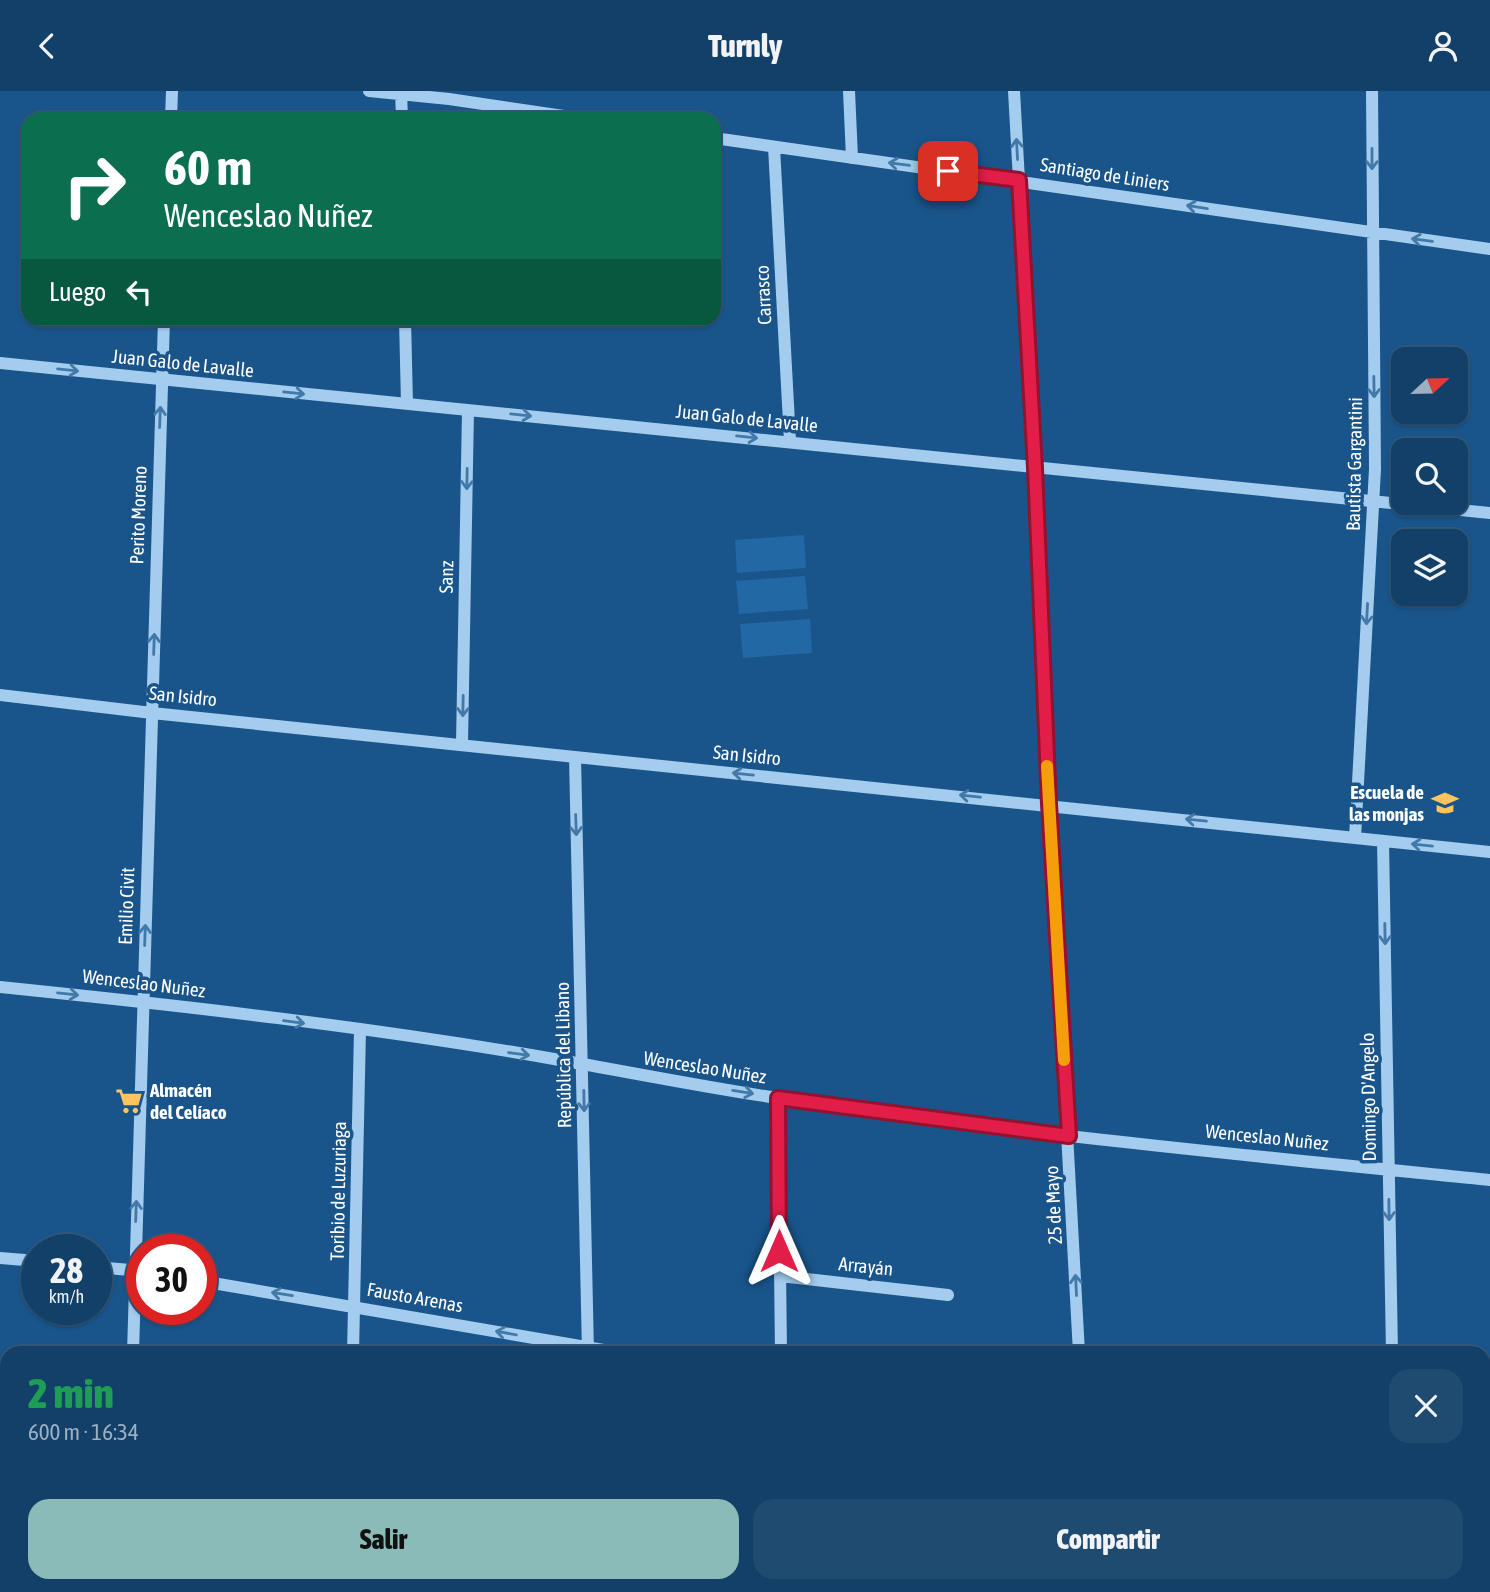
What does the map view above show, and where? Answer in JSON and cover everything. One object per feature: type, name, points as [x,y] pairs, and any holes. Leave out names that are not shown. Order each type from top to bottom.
[{"type":"street","points":[[171,112],[172,91]]},
{"type":"street","points":[[369,91],[401,92],[537,112]]},
{"type":"street","points":[[849,91],[852,158]]},
{"type":"street","name":"25 de Mayo","points":[[1014,91],[1079,1346]]},
{"type":"street","name":"Bautista Gargantini","points":[[1355,838],[1375,469],[1372,91]]},
{"type":"street","points":[[401,92],[402,112]]},
{"type":"street","name":"Santiago de Liniers","points":[[721,139],[1490,249]]},
{"type":"street","name":"Carrasco","points":[[774,147],[790,441]]},
{"type":"street","name":"Perito Moreno","points":[[152,713],[164,326]]},
{"type":"street","points":[[405,326],[407,404]]},
{"type":"street","name":"Juan Galo de Lavalle","points":[[0,363],[1490,513]]},
{"type":"street","name":"Sanz","points":[[462,744],[468,410]]},
{"type":"street","name":"San Isidro","points":[[0,695],[1490,852]]},
{"type":"street","name":"Emilio Civit","points":[[139,1234],[142,1002],[152,713]]},
{"type":"street","name":"República del Libano","points":[[575,757],[588,1346]]},
{"type":"street","name":"Domingo D'Angelo","points":[[1383,841],[1392,1346]]},
{"type":"street","name":"Wenceslao Nuñez","points":[[0,987],[360,1030],[778,1098],[1069,1136],[1490,1180]]},
{"type":"street","name":"Toribio de Luzuriaga","points":[[353,1346],[360,1030]]},
{"type":"street","points":[[778,1098],[781,1346]]},
{"type":"street","points":[[0,1258],[21,1260]]},
{"type":"street","name":"Arrayán","points":[[779,1276],[948,1294]]},
{"type":"street","name":"Fausto Arenas","points":[[217,1284],[355,1306],[567,1346]]},
{"type":"street","name":"Emilio Civit","points":[[133,1346],[135,1325]]},
{"type":"shaded area","points":[[804,535],[806,568],[737,573],[735,540]]},
{"type":"shaded area","points":[[805,576],[808,609],[739,614],[736,581]]},
{"type":"shaded area","points":[[810,619],[812,653],[743,658],[740,624]]},
{"type":"slow traffic","points":[[1047,766],[1064,1060]]},
{"type":"place","name":"Escuela de las monjas","points":[[1445,803]]},
{"type":"place","name":"Almacén del Celíaco","points":[[129,1101]]},
{"type":"route","points":[[779,1251],[778,1098],[1069,1136],[1049,804],[1035,468],[1019,180],[948,171]]}]
